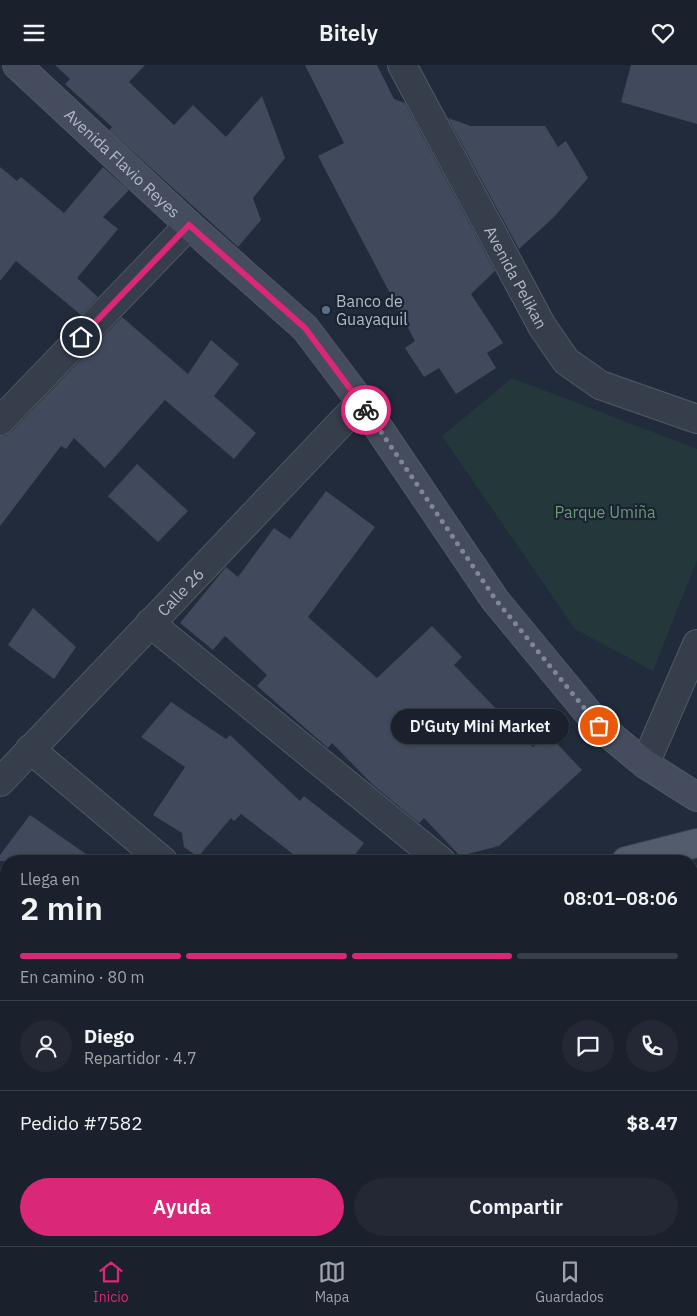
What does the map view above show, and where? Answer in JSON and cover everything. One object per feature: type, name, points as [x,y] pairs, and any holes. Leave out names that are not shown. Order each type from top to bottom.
[{"type":"main road","name":"Avenida Flavio Reyes","points":[[17,65],[189,225],[305,328],[361,402],[496,600],[599,726],[645,764],[697,797]]},
{"type":"main road","points":[[650,855],[697,843]]},
{"type":"street","name":"Avenida Pelikan","points":[[402,65],[542,326],[566,361],[600,385],[697,419]]},
{"type":"street","points":[[0,421],[189,225]]},
{"type":"street","name":"Calle 26","points":[[0,782],[361,402]]},
{"type":"street","points":[[150,623],[433,855]]},
{"type":"street","points":[[645,764],[697,644]]},
{"type":"street","points":[[30,749],[156,855]]},
{"type":"green space","name":"Parque Umiña","points":[[512,378],[697,449],[697,560],[653,671],[575,629],[442,436]]},
{"type":"building","points":[[55,65],[145,65],[129,82],[174,125],[193,105],[226,137],[262,96],[285,158],[253,198],[261,220],[238,247],[109,130],[112,127],[65,84],[70,79]]},
{"type":"building","points":[[305,65],[377,65],[394,99],[405,103],[495,271],[471,294],[503,343],[487,353],[496,368],[456,394],[439,368],[424,377],[405,348],[415,341],[318,156],[344,143]]},
{"type":"building","points":[[631,65],[697,65],[697,124],[621,102]]},
{"type":"building","points":[[448,118],[471,126],[545,126],[558,147],[566,141],[588,178],[554,217],[519,249]]},
{"type":"building","points":[[0,167],[17,181],[21,177],[64,213],[103,167],[129,190],[103,217],[118,229],[77,278],[98,297],[81,315],[16,261],[0,281]]},
{"type":"building","points":[[122,317],[188,374],[211,340],[239,364],[214,396],[256,433],[234,459],[165,400],[105,468],[74,438],[66,449],[61,446],[0,526],[0,436],[5,436],[11,432]]},
{"type":"building","points":[[137,464],[188,511],[158,542],[108,496]]},
{"type":"building","points":[[326,491],[375,527],[308,617],[377,678],[432,626],[462,657],[454,665],[533,747],[548,734],[582,770],[499,846],[459,855],[424,818],[419,823],[372,784],[332,743],[328,748],[257,686],[267,675],[225,636],[213,650],[180,623],[226,567],[238,577],[274,528],[290,539]]},
{"type":"building","points":[[33,608],[76,647],[54,679],[8,645]]},
{"type":"building","points":[[171,702],[226,739],[230,735],[300,801],[304,796],[364,843],[355,855],[294,855],[241,814],[234,821],[231,818],[200,855],[195,855],[184,847],[182,833],[153,815],[185,767],[141,737]]},
{"type":"building","points":[[30,815],[87,855],[0,855]]},
{"type":"way so far","points":[[366,410],[496,600],[599,726]]},
{"type":"place","name":"Banco de Guayaquil","points":[[326,310]]},
{"type":"place","name":"D'Guty Mini Market","points":[[599,726]]},
{"type":"route","points":[[81,337],[189,225],[305,328],[366,410]]}]
